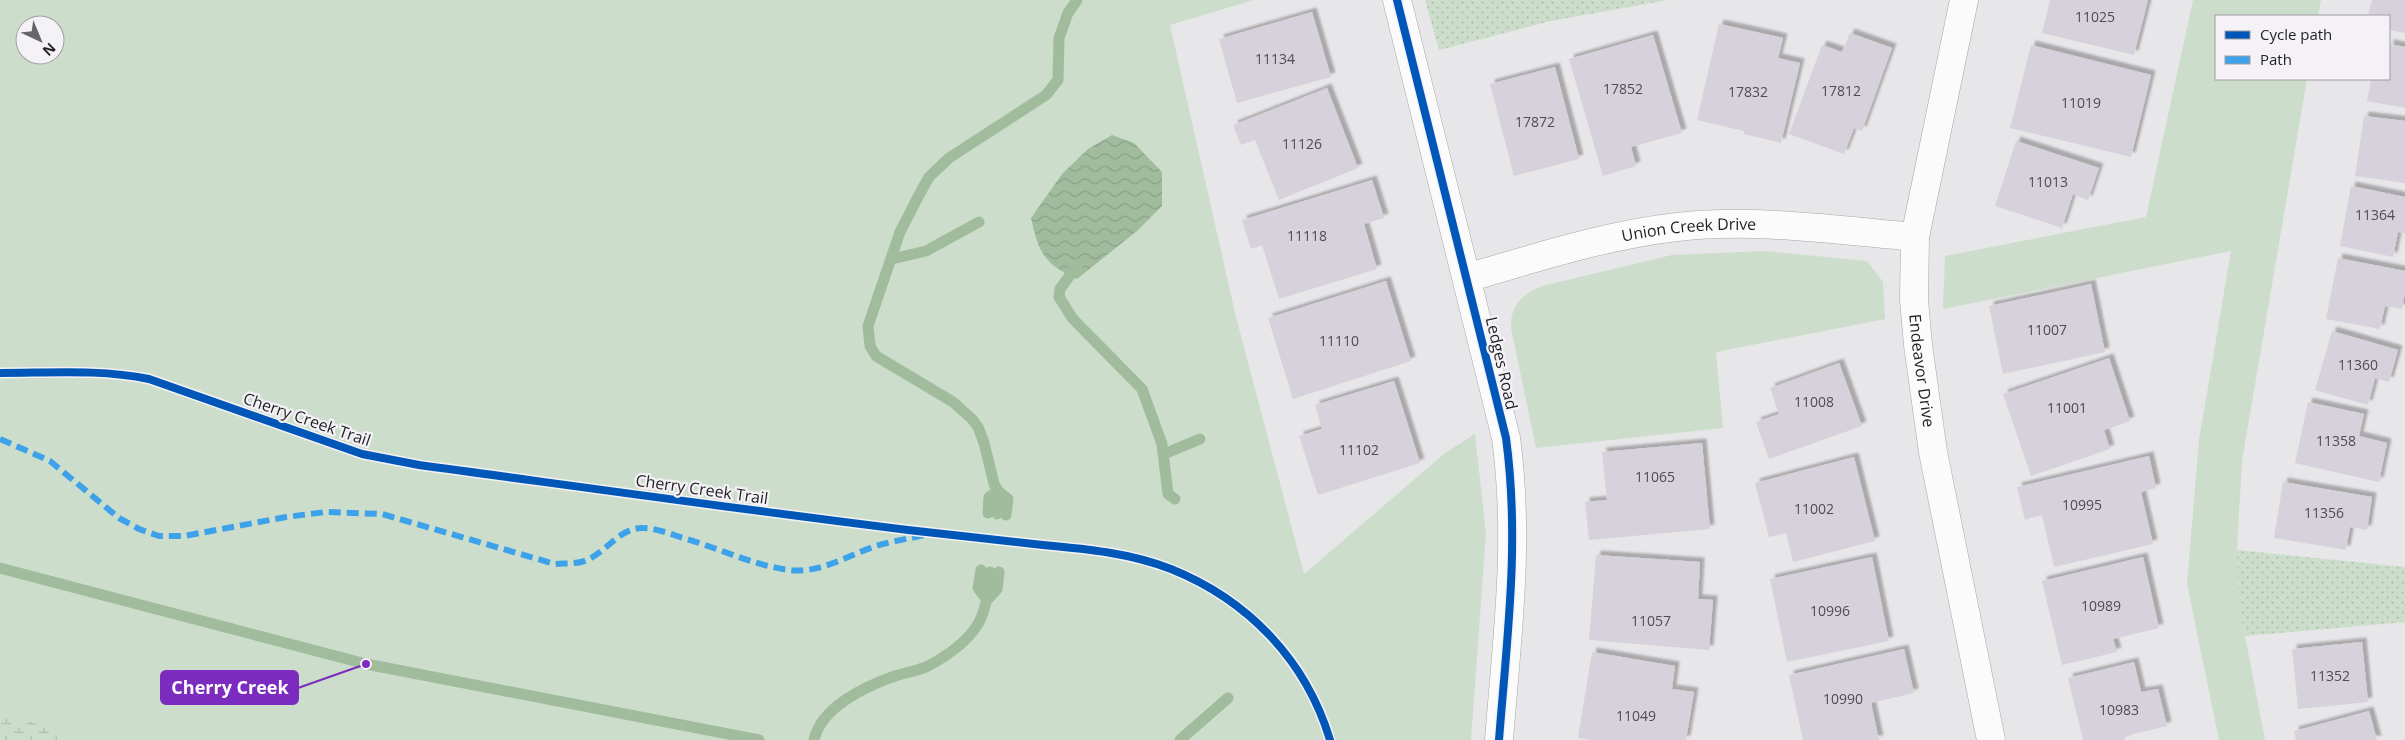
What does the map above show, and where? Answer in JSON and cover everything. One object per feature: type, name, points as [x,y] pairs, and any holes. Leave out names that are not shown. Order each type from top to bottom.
[{"type":"street","name":"Ledges Road","points":[[1397,0],[1506,438],[1514,527],[1499,740]]},
{"type":"street","name":"Endeavor Drive","points":[[1964,0],[1915,237],[1914,300],[1933,452],[1991,740]]},
{"type":"street","name":"Union Creek Drive","points":[[1467,278],[1599,242],[1676,227],[1755,224],[1915,237]]},
{"type":"green space","points":[[0,0],[1254,0],[1170,25],[1236,317],[1304,574],[1445,453],[1475,434],[1486,533],[1471,740],[0,740]]},
{"type":"green space","points":[[1425,0],[1668,0],[1551,21],[1439,50]]},
{"type":"green space","points":[[2193,0],[2321,0],[2318,15],[2215,15],[2215,80],[2307,80],[2242,461],[2237,550],[2238,599],[2265,740],[2219,740],[2187,584],[2199,440],[2231,251],[1943,309],[1945,256],[2146,217]]},
{"type":"green space","points":[[1765,251],[1867,261],[1883,282],[1885,319],[1716,352],[1723,428],[1536,448],[1511,328],[1513,313],[1519,301],[1542,286],[1672,255]]},
{"type":"green space","points":[[2237,550],[2405,567],[2405,622],[2245,636],[2238,599]]},
{"type":"green space","points":[[0,712],[47,727],[66,740],[0,740]]},
{"type":"water","points":[[1112,135],[1134,143],[1162,172],[1162,206],[1137,231],[1077,279],[1057,268],[1044,256],[1031,218],[1062,174],[1088,149]]},
{"type":"building","points":[[2050,0],[2148,0],[2134,55],[2042,33]]},
{"type":"building","points":[[2372,0],[2405,0],[2405,33],[2390,30],[2390,15],[2368,15]]},
{"type":"building","points":[[1312,12],[1331,77],[1237,103],[1219,39]]},
{"type":"building","points":[[1719,24],[1783,38],[1778,58],[1800,63],[1781,143],[1744,134],[1744,131],[1697,120]]},
{"type":"building","points":[[1850,33],[1892,48],[1862,131],[1854,128],[1844,154],[1789,134],[1822,45],[1842,52]]},
{"type":"building","points":[[1653,35],[1682,133],[1631,147],[1636,166],[1603,176],[1569,59]]},
{"type":"building","points":[[2390,44],[2405,47],[2405,108],[2367,101],[2371,80],[2390,80]]},
{"type":"building","points":[[2031,45],[2151,75],[2131,157],[2010,128]]},
{"type":"building","points":[[1555,67],[1579,159],[1514,176],[1490,84]]},
{"type":"building","points":[[1327,88],[1358,168],[1279,200],[1255,140],[1241,145],[1233,125]]},
{"type":"building","points":[[2364,116],[2405,121],[2405,183],[2355,176]]},
{"type":"building","points":[[2016,141],[2099,168],[2088,200],[2073,194],[2062,228],[1995,206]]},
{"type":"building","points":[[1372,180],[1384,218],[1364,224],[1377,269],[1279,299],[1262,245],[1251,249],[1242,220]]},
{"type":"building","points":[[2351,186],[2405,197],[2405,233],[2398,232],[2393,257],[2340,246]]},
{"type":"building","points":[[2338,258],[2405,271],[2405,292],[2402,309],[2385,306],[2380,329],[2326,319]]},
{"type":"building","points":[[1386,281],[1411,361],[1293,399],[1268,318]]},
{"type":"building","points":[[2091,284],[2105,352],[2003,374],[1989,306]]},
{"type":"building","points":[[2332,331],[2398,350],[2389,382],[2375,378],[2368,405],[2315,390]]},
{"type":"building","points":[[2109,358],[2130,421],[2104,430],[2110,449],[2031,476],[2003,394]]},
{"type":"building","points":[[1839,363],[1862,426],[1769,459],[1756,422],[1779,414],[1770,388]]},
{"type":"building","points":[[1394,381],[1420,463],[1318,495],[1299,436],[1322,429],[1315,405]]},
{"type":"building","points":[[2308,402],[2364,414],[2359,436],[2387,443],[2379,482],[2295,463]]},
{"type":"building","points":[[1702,443],[1710,529],[1589,540],[1585,502],[1607,500],[1602,452]]},
{"type":"building","points":[[2149,456],[2156,488],[2141,492],[2153,544],[2054,567],[2042,515],[2025,520],[2017,487]]},
{"type":"building","points":[[1854,457],[1875,541],[1793,562],[1786,533],[1769,537],[1755,483]]},
{"type":"building","points":[[2283,482],[2372,497],[2367,530],[2350,527],[2346,550],[2274,538]]},
{"type":"building","points":[[1596,555],[1700,562],[1698,599],[1713,600],[1709,650],[1589,640]]},
{"type":"building","points":[[1872,557],[1889,641],[1787,662],[1770,579]]},
{"type":"building","points":[[2143,557],[2159,628],[2113,639],[2117,652],[2062,665],[2042,581]]},
{"type":"building","points":[[2362,642],[2368,702],[2298,709],[2292,649]]},
{"type":"building","points":[[1904,649],[1914,693],[1871,703],[1879,740],[1803,740],[1789,675]]},
{"type":"building","points":[[1592,652],[1675,666],[1672,689],[1694,692],[1686,740],[1591,740],[1578,738]]},
{"type":"building","points":[[2134,662],[2141,692],[2158,689],[2167,726],[2125,736],[2125,740],[2083,740],[2068,678]]},
{"type":"building","points":[[2369,711],[2377,740],[2296,740],[2294,731]]},
{"type":"waterway","points":[[1006,515],[1008,499],[998,491],[994,484],[978,427],[953,402],[876,356],[870,346],[868,326],[900,232],[929,177],[949,158],[1046,95],[1058,80],[1059,38],[1068,13],[1077,0]]},
{"type":"waterway","points":[[892,259],[926,251],[979,222]]},
{"type":"waterway","points":[[1078,264],[1060,289],[1059,297],[1073,319],[1142,389],[1162,444],[1168,494],[1175,499]]},
{"type":"waterway","points":[[1164,454],[1200,439]]},
{"type":"waterway","points":[[988,513],[989,497],[998,491]]},
{"type":"waterway","points":[[997,514],[998,491]]},
{"type":"waterway","points":[[0,568],[366,664],[759,740]]},
{"type":"waterway","points":[[981,570],[978,588],[987,600]]},
{"type":"waterway","points":[[814,740],[818,728],[826,717],[846,699],[883,680],[928,666],[962,643],[981,618],[987,598],[990,572]]},
{"type":"waterway","points":[[987,600],[997,589],[999,572]]},
{"type":"waterway","points":[[1180,740],[1228,698]]},
{"type":"marked path","points":[[0,439],[50,461],[119,518],[139,529],[159,536],[184,536],[286,517],[326,512],[382,514],[555,564],[578,563],[590,559],[626,532],[634,529],[648,528],[666,532],[775,568],[800,570],[823,567],[882,544],[924,535]]},
{"type":"cycle path","points":[[1397,0],[1506,438],[1510,476],[1512,552],[1511,589],[1499,740]]},
{"type":"cycle path","name":"Cherry Creek Trail","points":[[0,373],[94,373],[149,379],[362,454],[419,465],[908,530],[1092,550],[1140,559],[1171,569],[1199,582],[1249,616],[1270,636],[1306,684],[1330,740]]},
{"type":"place","name":"Cherry Creek","points":[[366,664]]}]
